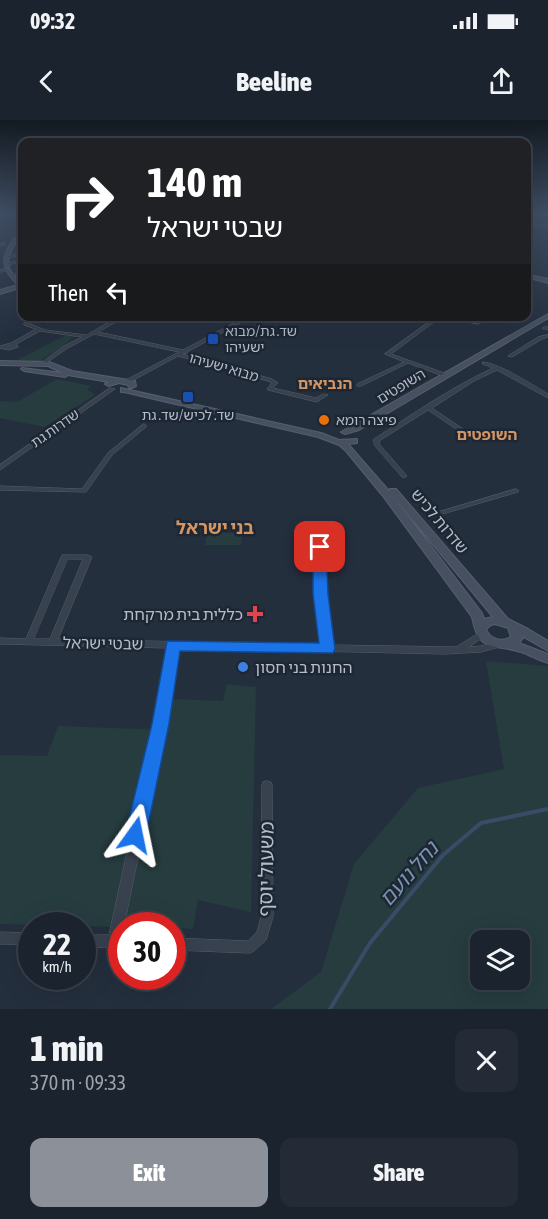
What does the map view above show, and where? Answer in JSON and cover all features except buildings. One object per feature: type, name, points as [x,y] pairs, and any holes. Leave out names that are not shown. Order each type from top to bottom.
[{"type":"main road","points":[[0,293],[16,283],[6,257],[7,253]]},
{"type":"main road","points":[[531,276],[548,281]]},
{"type":"main road","name":"השופטים","points":[[342,444],[354,439],[478,361],[542,324]]},
{"type":"main road","name":"השופטים","points":[[336,434],[356,428],[445,375],[478,361]]},
{"type":"main road","points":[[0,364],[39,368],[112,385],[128,386],[354,439]]},
{"type":"main road","points":[[39,368],[51,371],[54,366],[112,385]]},
{"type":"main road","points":[[336,434],[332,441],[342,444]]},
{"type":"main road","name":"שדרות לכיש","points":[[354,439],[372,467],[508,624],[548,647]]},
{"type":"main road","name":"שדרות לכיש","points":[[342,444],[349,449],[386,494],[478,616],[482,631]]},
{"type":"main road","points":[[503,644],[517,638],[508,624],[487,621],[482,631],[489,640],[503,644],[525,648],[548,659]]},
{"type":"street","points":[[6,257],[18,255]]},
{"type":"street","points":[[0,271],[16,283]]},
{"type":"street","points":[[39,368],[64,348],[115,321]]},
{"type":"street","points":[[128,386],[182,353],[242,321]]},
{"type":"street","points":[[433,321],[387,354],[445,375]]},
{"type":"street","points":[[26,324],[40,329],[86,336]]},
{"type":"street","points":[[13,344],[40,329]]},
{"type":"street","points":[[93,333],[182,353]]},
{"type":"street","points":[[510,356],[540,338],[548,336]]},
{"type":"street","name":"מבוא ישעיהו","points":[[182,353],[270,380],[274,383],[270,389],[317,400],[326,395]]},
{"type":"street","points":[[54,366],[55,356]]},
{"type":"street","points":[[478,361],[498,368],[548,396]]},
{"type":"street","points":[[359,385],[407,362]]},
{"type":"street","points":[[404,476],[376,441],[380,436],[472,380],[498,368]]},
{"type":"street","name":"שדרות גת","points":[[0,468],[112,385]]},
{"type":"street","points":[[427,407],[464,432]]},
{"type":"street","points":[[0,488],[84,491],[110,454],[144,426]]},
{"type":"street","points":[[437,514],[516,491]]},
{"type":"street","points":[[320,547],[321,594],[327,649]]},
{"type":"street","points":[[28,641],[65,557],[88,557],[53,642]]},
{"type":"street","points":[[458,650],[482,631]]},
{"type":"street","name":"שבטי ישראל","points":[[0,641],[458,650],[481,649],[503,644]]},
{"type":"street","points":[[124,912],[173,645]]},
{"type":"street","name":"משעול יוסף","points":[[186,945],[250,947],[262,936],[267,917],[267,785]]},
{"type":"street","points":[[0,938],[18,939]]},
{"type":"green space","points":[[66,335],[75,337],[40,361],[15,361]]},
{"type":"green space","points":[[57,379],[91,386],[87,389],[95,395],[45,427],[0,418],[0,401],[17,402]]},
{"type":"green space","points":[[207,533],[242,533],[241,545],[205,545]]},
{"type":"green space","points":[[486,661],[548,666],[548,1009],[271,1009],[321,972],[354,864],[418,788],[504,769]]},
{"type":"green space","points":[[227,684],[256,687],[251,912],[198,900],[193,929],[186,929],[186,912],[108,912],[108,927],[96,926],[96,912],[18,912],[18,924],[0,924],[0,755],[47,756],[58,726],[166,730],[173,699],[223,701]]},
{"type":"waterway","name":"נחל נועם","points":[[330,1009],[370,943],[443,855],[481,823],[548,809]]},
{"type":"place","name":"שד. גת/מבוא ישעיהו","points":[[213,339]]},
{"type":"place","name":"שד. לכיש/שד. גת","points":[[188,397]]},
{"type":"place","name":"פיצה רומא","points":[[324,420]]},
{"type":"place","name":"כללית בית מרקחת","points":[[255,614]]},
{"type":"place","name":"החנות בני חסון","points":[[243,667]]},
{"type":"district","name":"הנביאים","points":[[325,384]]},
{"type":"district","name":"השופטים","points":[[487,435]]},
{"type":"district","name":"בני ישראל","points":[[215,528]]},
{"type":"route","points":[[135,835],[160,724],[173,645],[327,649],[321,594],[320,547]]}]
